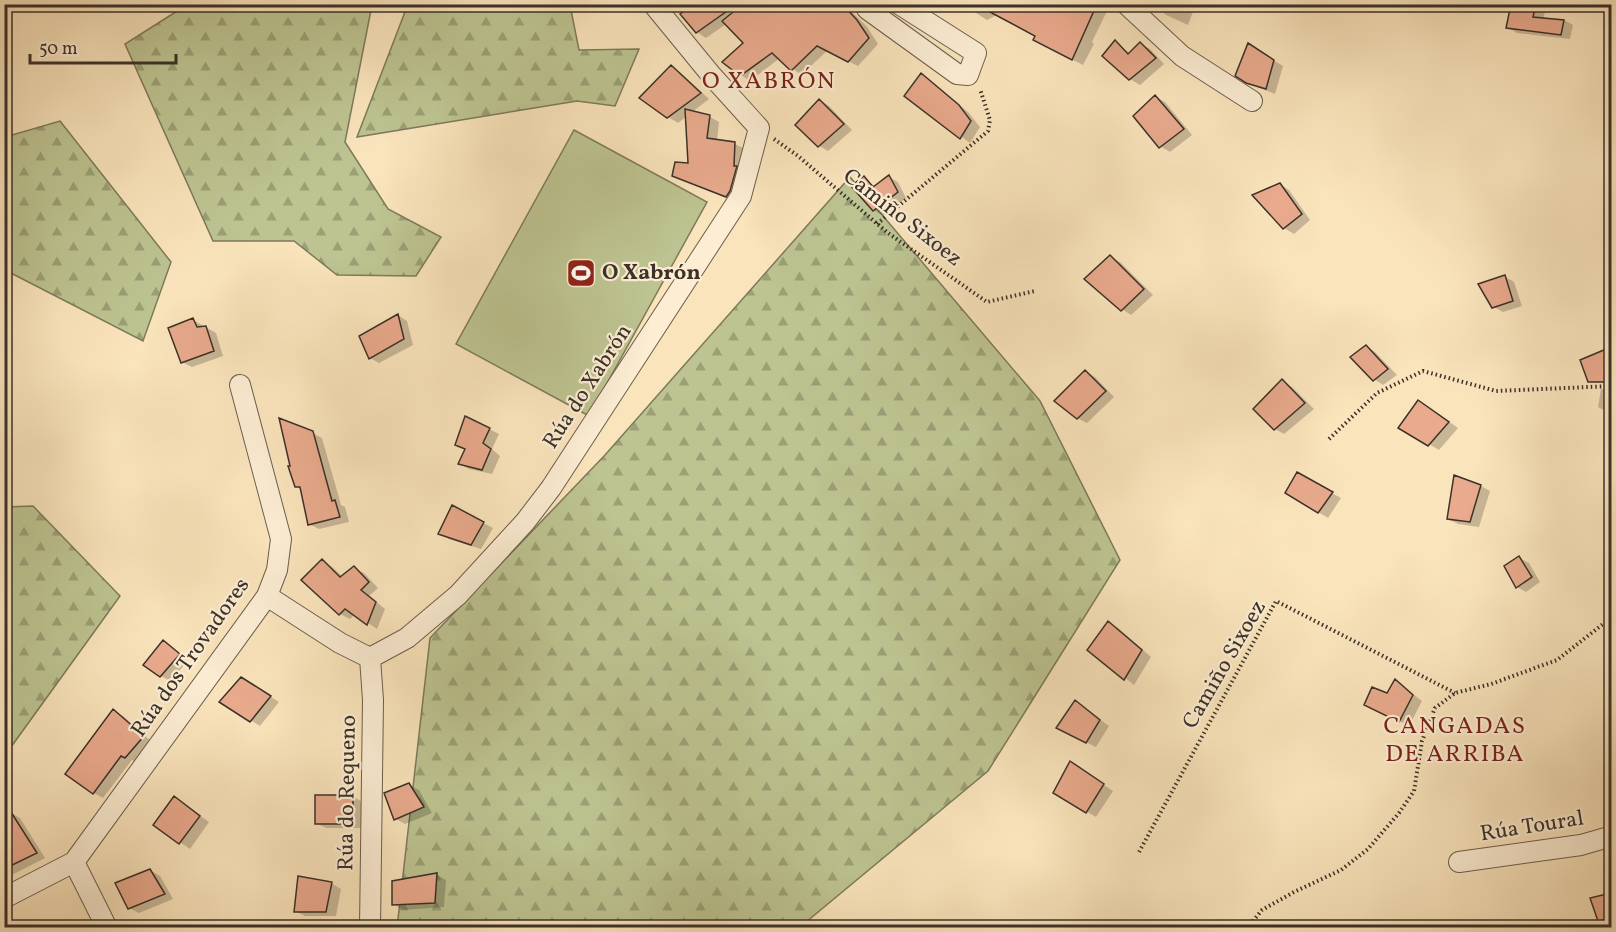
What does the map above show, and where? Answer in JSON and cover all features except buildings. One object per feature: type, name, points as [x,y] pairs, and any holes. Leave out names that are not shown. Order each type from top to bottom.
[{"type":"street","points":[[653,4],[712,76],[759,128]]},
{"type":"street","points":[[866,4],[867,9],[957,74],[968,75],[976,53],[899,4]]},
{"type":"street","points":[[1126,4],[1182,56],[1252,101]]},
{"type":"street","name":"Rúa do Xabrón","points":[[370,658],[406,638],[458,595],[525,522],[551,488],[741,196],[759,128]]},
{"type":"street","name":"Rúa dos Trovadores","points":[[4,898],[74,862],[267,596],[277,570],[281,539],[240,385]]},
{"type":"street","points":[[267,596],[340,643],[370,658]]},
{"type":"street","name":"Rúa do Requeno","points":[[370,658],[373,700],[370,927]]},
{"type":"street","name":"Rúa Toural","points":[[1460,862],[1581,845],[1611,836]]},
{"type":"street","points":[[74,862],[107,927]]},
{"type":"path","points":[[877,224],[988,131],[990,120],[982,92],[968,75]]},
{"type":"path","name":"Camiño Sixoez","points":[[759,128],[798,156],[877,224],[987,302],[1035,291]]},
{"type":"path","points":[[1329,439],[1377,393],[1423,371],[1496,390],[1611,386]]},
{"type":"path","name":"Camiño Sixoez","points":[[1138,852],[1276,601],[1455,693]]},
{"type":"path","points":[[1247,927],[1262,910],[1341,870],[1368,849],[1399,813],[1414,791],[1422,741],[1435,708],[1455,693],[1491,684],[1557,660],[1611,618]]},
{"type":"green space","points":[[408,4],[570,5],[579,50],[639,49],[615,106],[577,101],[357,137]]},
{"type":"green space","points":[[180,5],[372,5],[345,142],[388,209],[441,237],[416,276],[337,275],[294,241],[213,241],[125,44],[182,8]]},
{"type":"green space","points":[[60,121],[171,262],[143,341],[5,270],[5,137]]},
{"type":"green space","name":"O Xabrón","points":[[574,130],[707,202],[589,416],[456,344]]},
{"type":"green space","points":[[850,177],[1040,401],[1120,560],[988,771],[800,927],[397,928],[430,638],[605,455]]},
{"type":"green space","points":[[33,506],[120,596],[11,747],[5,749],[5,507]]},
{"type":"place","name":"O Xabrón","points":[[581,273]]},
{"type":"district","name":"O XABRÓN","points":[[769,82]]},
{"type":"district","name":"CANGADAS DE ARRIBA","points":[[1455,741]]}]
